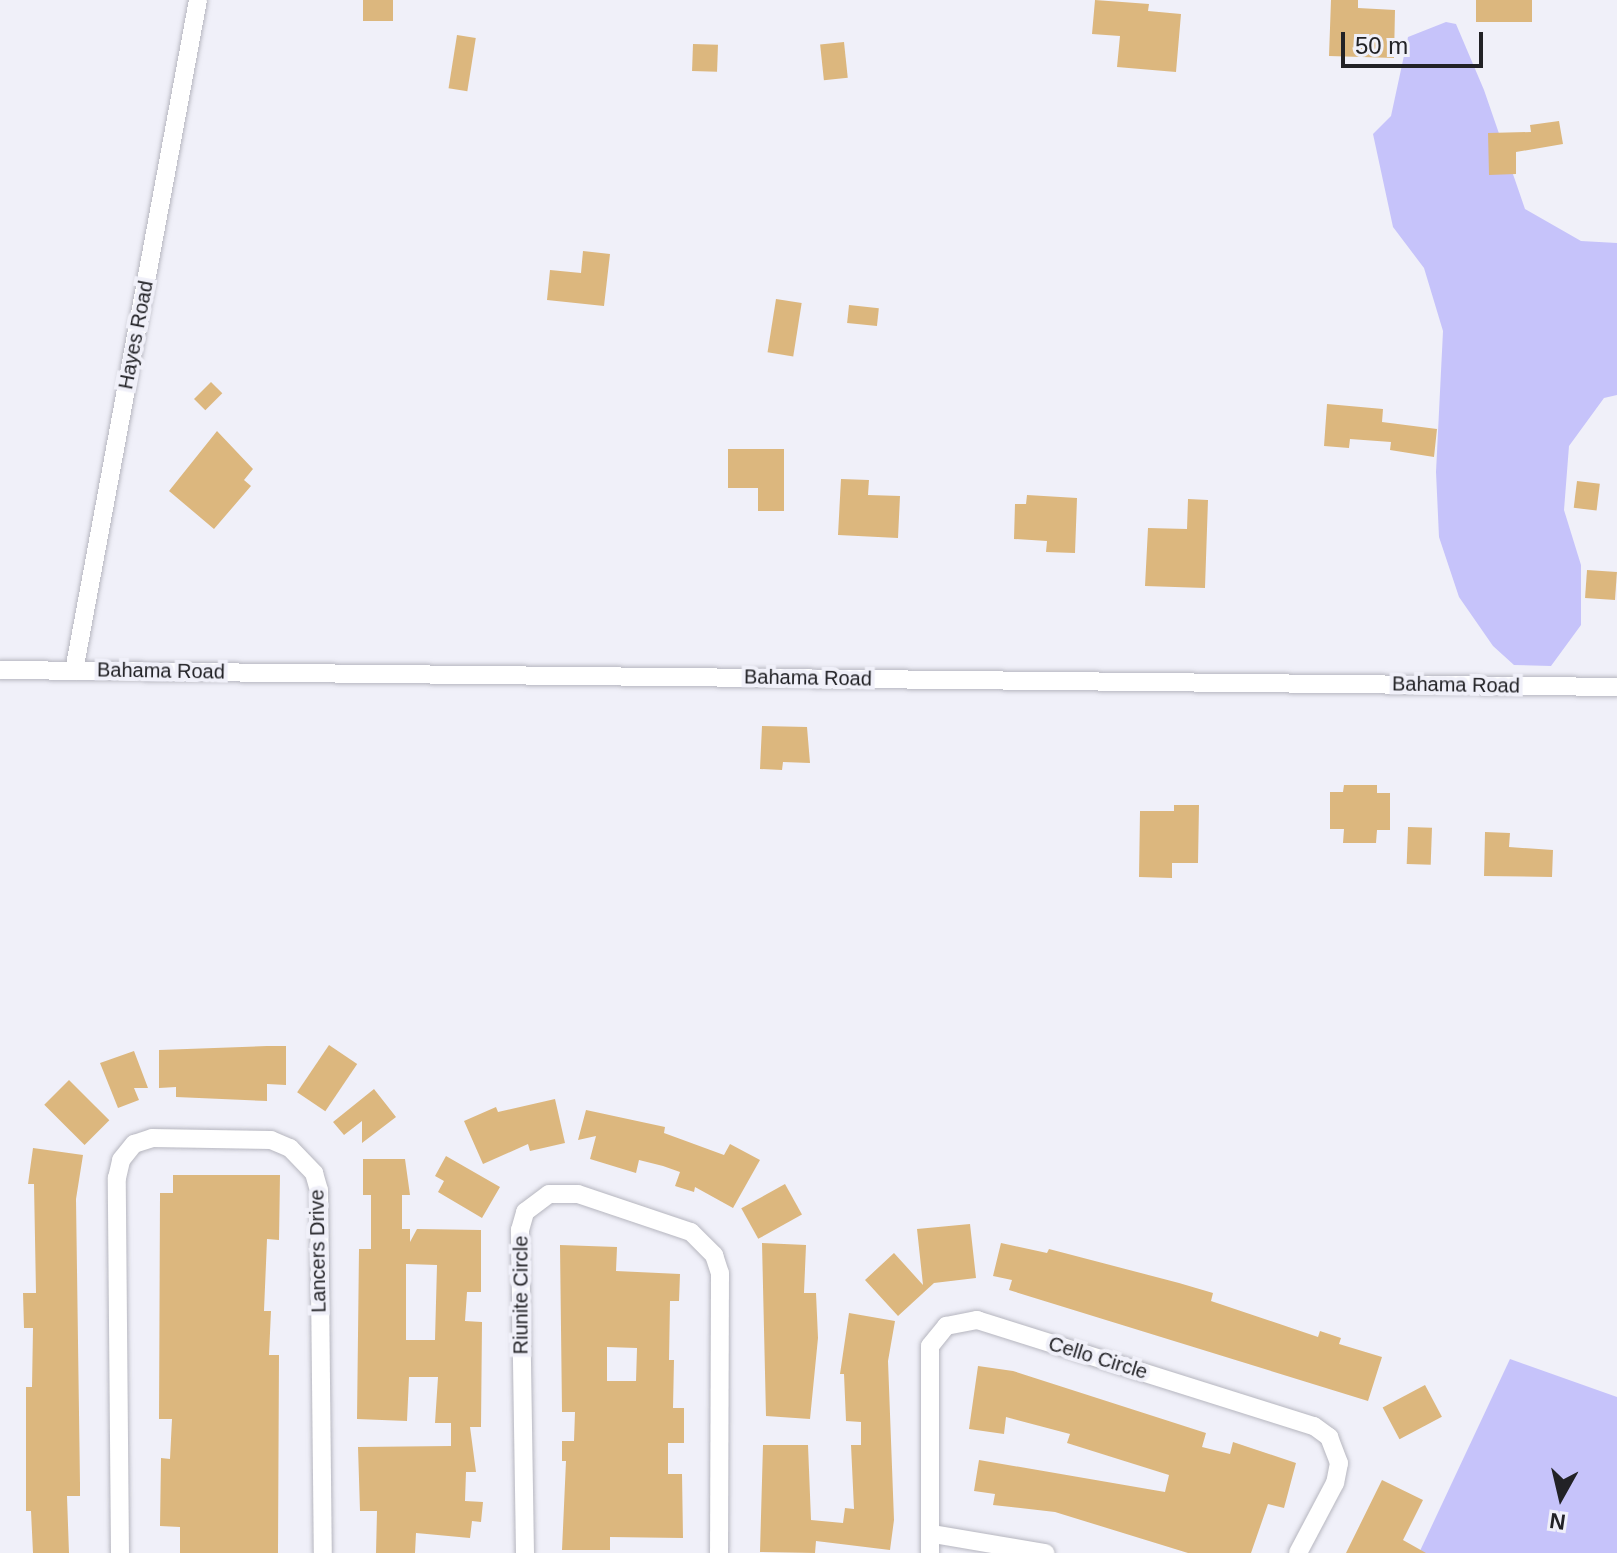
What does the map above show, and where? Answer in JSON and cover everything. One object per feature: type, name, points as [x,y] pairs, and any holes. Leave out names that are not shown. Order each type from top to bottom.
[{"type":"street","name":"Hayes Road","points":[[74,671],[198,0]]},
{"type":"street","name":"Bahama Road","points":[[0,670],[1617,687]]},
{"type":"street","name":"Lancers Drive","points":[[120,1553],[117,1178],[121,1160],[134,1144],[152,1138],[271,1140],[290,1148],[314,1173],[319,1190],[323,1553]]},
{"type":"street","name":"Riunite Circle","points":[[525,1553],[520,1230],[525,1212],[549,1194],[578,1194],[691,1232],[714,1255],[720,1273],[719,1553]]},
{"type":"street","name":"Cello Circle","points":[[1045,1553],[931,1544],[930,1346],[946,1326],[977,1320],[1314,1426],[1329,1437],[1339,1463],[1335,1483],[1298,1553]]},
{"type":"shaded area","points":[[1446,22],[1456,24],[1484,90],[1525,209],[1581,241],[1617,243],[1617,395],[1604,398],[1569,446],[1564,510],[1581,565],[1581,625],[1551,666],[1514,665],[1493,646],[1459,597],[1439,537],[1436,472],[1443,331],[1424,268],[1393,227],[1373,134],[1391,116],[1408,37]]},
{"type":"shaded area","points":[[1510,1359],[1617,1397],[1617,1553],[1419,1553]]},
{"type":"building","points":[[363,0],[393,0],[393,21],[363,21]]},
{"type":"building","points":[[1095,0],[1149,4],[1148,11],[1181,14],[1176,72],[1117,67],[1120,36],[1092,34]]},
{"type":"building","points":[[1331,0],[1358,0],[1358,8],[1395,10],[1394,58],[1329,56]]},
{"type":"building","points":[[1476,0],[1532,0],[1532,22],[1476,22]]},
{"type":"building","points":[[457,35],[476,38],[467,91],[449,88]]},
{"type":"building","points":[[844,42],[848,78],[824,80],[820,45]]},
{"type":"building","points":[[693,44],[718,45],[717,72],[692,71]]},
{"type":"building","points":[[1559,121],[1563,144],[1516,152],[1516,174],[1489,175],[1488,133],[1531,132],[1530,125]]},
{"type":"building","points":[[583,251],[610,254],[604,306],[547,300],[550,270],[581,273]]},
{"type":"building","points":[[776,299],[802,303],[793,356],[768,352]]},
{"type":"building","points":[[849,305],[879,308],[877,326],[847,323]]},
{"type":"building","points":[[211,382],[222,393],[205,410],[194,399]]},
{"type":"building","points":[[1327,404],[1383,409],[1382,422],[1437,429],[1434,457],[1390,450],[1391,442],[1350,439],[1349,448],[1324,446]]},
{"type":"building","points":[[217,431],[253,469],[244,480],[251,486],[214,529],[169,491]]},
{"type":"building","points":[[728,449],[784,449],[784,511],[758,511],[758,488],[728,488]]},
{"type":"building","points":[[841,479],[869,480],[868,495],[900,496],[898,538],[838,535]]},
{"type":"building","points":[[1577,481],[1600,484],[1597,511],[1574,508]]},
{"type":"building","points":[[1027,495],[1077,498],[1075,553],[1046,552],[1047,541],[1014,539],[1015,504],[1026,504]]},
{"type":"building","points":[[1188,499],[1208,500],[1205,588],[1145,586],[1148,528],[1187,529]]},
{"type":"building","points":[[1587,570],[1617,572],[1615,600],[1585,598]]},
{"type":"building","points":[[762,726],[807,727],[810,763],[783,762],[782,770],[760,769]]},
{"type":"building","points":[[1344,785],[1377,785],[1377,793],[1390,793],[1390,830],[1377,830],[1376,843],[1343,843],[1344,829],[1330,829],[1330,792],[1343,792]]},
{"type":"building","points":[[1174,805],[1199,805],[1198,863],[1172,863],[1172,878],[1139,877],[1140,811],[1174,811]]},
{"type":"building","points":[[1408,827],[1432,828],[1431,865],[1407,864]]},
{"type":"building","points":[[1485,832],[1510,833],[1509,847],[1553,850],[1552,877],[1484,876]]},
{"type":"building","points":[[329,1045],[357,1064],[325,1111],[297,1092]]},
{"type":"building","points":[[286,1046],[286,1085],[267,1084],[267,1101],[176,1097],[176,1087],[159,1088],[159,1050]]},
{"type":"building","points":[[134,1051],[148,1088],[134,1088],[139,1100],[118,1108],[100,1063]]},
{"type":"building","points":[[69,1080],[109,1120],[85,1145],[44,1105]]},
{"type":"building","points":[[374,1089],[396,1117],[362,1143],[362,1121],[344,1135],[333,1122]]},
{"type":"building","points":[[555,1099],[565,1143],[530,1151],[528,1144],[483,1164],[464,1121],[496,1107],[498,1112]]},
{"type":"building","points":[[586,1110],[665,1127],[664,1133],[724,1155],[730,1144],[760,1160],[733,1208],[695,1187],[694,1192],[675,1186],[680,1172],[663,1166],[639,1160],[636,1173],[590,1159],[596,1136],[578,1140]]},
{"type":"building","points":[[33,1148],[83,1155],[76,1199],[80,1496],[67,1496],[69,1553],[33,1553],[31,1511],[26,1511],[26,1387],[32,1387],[33,1328],[24,1328],[23,1293],[36,1293],[34,1184],[28,1184]]},
{"type":"building","points":[[446,1156],[500,1187],[482,1218],[438,1192],[444,1181],[435,1176]]},
{"type":"building","points":[[363,1159],[405,1159],[410,1195],[402,1195],[402,1229],[410,1229],[410,1242],[417,1229],[481,1230],[481,1292],[467,1292],[465,1321],[482,1322],[481,1427],[470,1427],[476,1472],[466,1472],[465,1501],[483,1502],[481,1522],[472,1521],[470,1538],[416,1533],[415,1553],[376,1553],[377,1511],[360,1511],[358,1447],[451,1446],[451,1423],[435,1423],[438,1377],[409,1377],[407,1421],[357,1419],[359,1249],[371,1249],[371,1195],[363,1195]],"holes":[[[406,1264],[437,1265],[435,1340],[406,1340]]]},
{"type":"building","points":[[173,1175],[280,1175],[279,1240],[267,1239],[264,1311],[271,1311],[269,1355],[279,1355],[278,1553],[180,1553],[180,1527],[160,1526],[161,1458],[170,1459],[172,1419],[159,1419],[160,1193],[173,1193]]},
{"type":"building","points":[[785,1184],[802,1215],[758,1239],[741,1208]]},
{"type":"building","points":[[970,1224],[976,1278],[934,1283],[898,1316],[865,1280],[894,1253],[923,1285],[917,1229]]},
{"type":"building","points":[[762,1243],[806,1245],[804,1293],[816,1293],[818,1338],[810,1419],[766,1416]]},
{"type":"building","points":[[1001,1243],[1047,1253],[1049,1249],[1179,1283],[1213,1293],[1211,1301],[1318,1337],[1320,1331],[1341,1338],[1339,1344],[1382,1357],[1368,1401],[1009,1290],[1012,1280],[993,1276]]},
{"type":"building","points":[[560,1245],[617,1247],[616,1271],[680,1274],[679,1301],[670,1301],[669,1360],[674,1360],[673,1408],[684,1408],[684,1443],[668,1443],[668,1474],[682,1474],[683,1538],[610,1537],[610,1550],[562,1550],[566,1461],[562,1461],[562,1441],[574,1441],[575,1412],[562,1412]],"holes":[[[607,1347],[637,1348],[636,1381],[607,1381]]]},
{"type":"building","points":[[849,1313],[895,1321],[888,1361],[894,1520],[890,1550],[816,1541],[815,1553],[760,1552],[763,1445],[808,1445],[811,1520],[843,1523],[845,1508],[854,1509],[851,1445],[861,1445],[861,1422],[846,1421],[844,1374],[840,1374]]},
{"type":"building","points":[[978,1366],[1013,1371],[1206,1433],[1202,1447],[1230,1454],[1233,1442],[1296,1463],[1284,1508],[1268,1504],[1251,1553],[1188,1553],[1055,1512],[993,1505],[995,1494],[974,1491],[979,1460],[1165,1492],[1169,1475],[1067,1443],[1070,1434],[1006,1417],[1004,1434],[969,1429]]},
{"type":"building","points":[[1425,1385],[1442,1417],[1400,1439],[1383,1408]]},
{"type":"building","points":[[1382,1480],[1423,1500],[1403,1540],[1426,1553],[1346,1553]]}]
